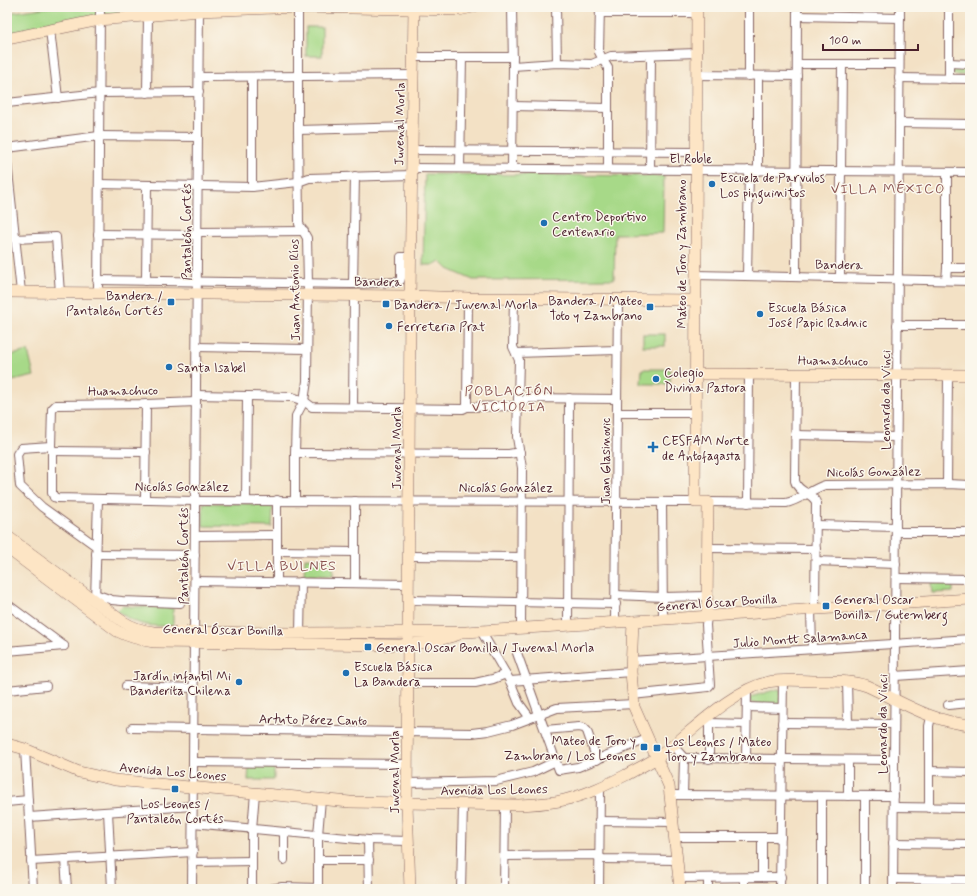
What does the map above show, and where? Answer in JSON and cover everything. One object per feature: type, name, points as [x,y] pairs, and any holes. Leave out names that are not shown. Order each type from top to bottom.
[{"type":"street","points":[[98,293],[100,7]]},
{"type":"street","points":[[7,39],[99,20],[148,16],[199,9],[298,7],[459,10],[472,7]]},
{"type":"street","name":"Juan Antonio Ríos","points":[[295,500],[296,416],[304,401],[307,381],[308,295],[307,238],[299,224],[298,7]]},
{"type":"street","points":[[512,7],[512,169]]},
{"type":"street","points":[[556,7],[557,63]]},
{"type":"street","points":[[749,7],[749,76]]},
{"type":"street","points":[[796,277],[797,7]]},
{"type":"street","name":"Leonardo da Vinci","points":[[893,889],[900,7]]},
{"type":"street","points":[[949,7],[949,79]]},
{"type":"street","name":"Juvenal Morla","points":[[410,889],[407,804],[410,556],[410,296],[414,8]]},
{"type":"street","name":"Pantaleón Cortés","points":[[192,889],[199,9]]},
{"type":"street","points":[[608,169],[608,68],[600,52],[600,10],[697,10]]},
{"type":"street","name":"Mateo de Toro y Zambrano","points":[[695,502],[697,10]]},
{"type":"street","points":[[147,93],[148,16]]},
{"type":"street","points":[[797,16],[900,18]]},
{"type":"street","points":[[50,30],[58,98]]},
{"type":"street","points":[[413,57],[592,64],[611,56],[697,53]]},
{"type":"street","points":[[650,170],[651,55]]},
{"type":"street","points":[[460,168],[462,58]]},
{"type":"street","points":[[949,63],[970,64]]},
{"type":"street","points":[[796,64],[899,64]]},
{"type":"street","points":[[840,278],[842,64]]},
{"type":"street","points":[[199,77],[413,75]]},
{"type":"street","points":[[696,75],[797,76]]},
{"type":"street","points":[[758,76],[758,170]]},
{"type":"street","points":[[252,77],[252,186]]},
{"type":"street","points":[[899,78],[970,79]]},
{"type":"street","points":[[7,103],[100,93],[199,92]]},
{"type":"street","points":[[512,106],[608,108]]},
{"type":"street","points":[[899,123],[970,124]]},
{"type":"street","points":[[298,130],[412,127]]},
{"type":"street","points":[[7,148],[99,136],[198,137]]},
{"type":"street","name":"El Roble","points":[[412,150],[696,152]]},
{"type":"street","points":[[7,162],[10,218],[15,239],[21,292]]},
{"type":"street","name":"El Roble","points":[[99,184],[252,186],[298,182],[309,178],[460,168],[970,172]]},
{"type":"street","points":[[747,276],[749,170]]},
{"type":"street","points":[[946,280],[947,172]]},
{"type":"street","points":[[353,284],[355,176]]},
{"type":"street","points":[[146,281],[147,184]]},
{"type":"street","points":[[98,234],[304,231]]},
{"type":"street","points":[[15,239],[56,237],[60,293]]},
{"type":"street","name":"Bandera","points":[[97,280],[353,284],[400,281],[401,257],[411,257]]},
{"type":"street","points":[[947,268],[970,268]]},
{"type":"street","name":"Bandera","points":[[695,275],[970,281]]},
{"type":"street","name":"Bandera","points":[[7,292],[695,300]]},
{"type":"street","points":[[353,407],[354,295]]},
{"type":"street","points":[[467,407],[468,298]]},
{"type":"street","points":[[514,298],[513,347],[518,360],[517,437],[522,468],[521,628]]},
{"type":"street","name":"Juan Glasinovic","points":[[615,622],[618,299]]},
{"type":"street","points":[[897,325],[970,325]]},
{"type":"street","points":[[197,347],[307,349]]},
{"type":"street","points":[[516,353],[617,350]]},
{"type":"street","name":"Huamachuco","points":[[695,374],[970,375]]},
{"type":"street","points":[[748,503],[749,374]]},
{"type":"street","points":[[796,374],[796,484],[799,489],[814,498],[816,502],[816,562],[812,649]]},
{"type":"street","points":[[947,484],[948,375]]},
{"type":"street","points":[[246,500],[247,396]]},
{"type":"street","name":"Huamachuco","points":[[52,448],[52,409],[56,405],[146,404],[196,398],[247,396],[292,397],[304,401],[312,407],[463,409],[467,407],[518,406],[527,398],[617,399]]},
{"type":"street","points":[[568,625],[569,398]]},
{"type":"street","points":[[145,500],[146,404]]},
{"type":"street","points":[[617,413],[695,413]]},
{"type":"street","points":[[795,436],[897,437]]},
{"type":"street","points":[[146,452],[21,448],[17,454],[20,486],[42,507],[96,550],[195,555]]},
{"type":"street","points":[[42,507],[54,497],[52,493],[52,448]]},
{"type":"street","points":[[295,454],[509,454],[520,452]]},
{"type":"street","name":"Nicolás González","points":[[54,497],[195,501],[295,500],[786,503],[796,500],[820,486],[825,485],[970,485]]},
{"type":"street","points":[[97,617],[95,597],[98,499]]},
{"type":"street","points":[[277,500],[278,582]]},
{"type":"street","points":[[355,501],[355,583]]},
{"type":"street","points":[[662,502],[663,619]]},
{"type":"street","points":[[708,502],[706,626],[708,656]]},
{"type":"street","points":[[816,525],[970,532]]},
{"type":"street","points":[[195,536],[277,535]]},
{"type":"street","name":"General Óscar Bonilla","points":[[7,536],[95,597],[133,628],[194,637],[409,644],[419,644],[445,639],[466,632]]},
{"type":"street","name":"General Óscar Bonilla","points":[[7,548],[117,631],[131,638],[142,640],[300,634],[466,632],[970,599]]},
{"type":"street","points":[[708,548],[816,549]]},
{"type":"street","points":[[278,551],[355,552]]},
{"type":"street","points":[[410,556],[521,557]]},
{"type":"street","points":[[816,562],[896,564]]},
{"type":"street","points":[[896,578],[970,579]]},
{"type":"street","points":[[195,581],[409,584]]},
{"type":"street","points":[[300,634],[301,582]]},
{"type":"street","name":"General Óscar Bonilla","points":[[616,594],[663,597],[707,596]]},
{"type":"street","points":[[79,603],[95,597]]},
{"type":"street","name":"General Óscar Bonilla","points":[[95,597],[122,601],[180,603]]},
{"type":"street","points":[[409,600],[616,604]]},
{"type":"street","points":[[7,604],[64,646],[7,651]]},
{"type":"street","points":[[633,621],[631,666],[633,699],[636,713],[668,781],[671,795],[680,883],[708,878],[781,877]]},
{"type":"street","points":[[481,631],[508,677],[519,703],[530,718]]},
{"type":"street","name":"Julio Montt Salamanca","points":[[409,683],[475,683],[508,677],[526,679],[708,656],[970,639]]},
{"type":"street","points":[[517,653],[559,770],[578,768],[648,740]]},
{"type":"street","name":"Artuto Pérez Canto","points":[[132,728],[480,732],[502,728],[539,715],[551,709],[561,707],[633,699],[708,687],[710,685],[708,656]]},
{"type":"street","points":[[895,676],[970,671]]},
{"type":"street","points":[[780,889],[783,680]]},
{"type":"street","name":"Avenida Los Leones","points":[[7,744],[25,749],[67,768],[92,776],[115,780],[369,803],[505,805],[554,802],[575,798],[600,788],[657,758],[708,721],[747,690],[762,683],[783,680],[847,681],[867,686],[931,717],[949,722],[970,724]]},
{"type":"street","points":[[847,681],[848,724]]},
{"type":"street","points":[[7,690],[46,686]]},
{"type":"street","points":[[126,686],[194,688]]},
{"type":"street","points":[[746,759],[747,690]]},
{"type":"street","points":[[948,705],[970,703]]},
{"type":"street","points":[[747,707],[782,708]]},
{"type":"street","points":[[929,808],[929,726],[931,717]]},
{"type":"street","points":[[709,759],[708,721],[746,724]]},
{"type":"street","points":[[782,723],[894,724]]},
{"type":"street","points":[[545,730],[579,727],[584,728],[587,731],[597,760]]},
{"type":"street","points":[[673,746],[684,758],[683,796]]},
{"type":"street","points":[[25,749],[33,889]]},
{"type":"street","points":[[684,758],[894,760]]},
{"type":"street","points":[[848,760],[848,796]]},
{"type":"street","points":[[408,783],[496,780],[532,772],[556,761]]},
{"type":"street","points":[[193,762],[408,764]]},
{"type":"street","points":[[929,772],[970,772]]},
{"type":"street","points":[[599,889],[600,788]]},
{"type":"street","points":[[252,889],[252,829],[255,792]]},
{"type":"street","points":[[671,795],[894,796]]},
{"type":"street","points":[[822,796],[822,889]]},
{"type":"street","points":[[865,796],[865,889]]},
{"type":"street","points":[[273,889],[318,888],[318,835],[321,799]]},
{"type":"street","points":[[7,802],[28,800]]},
{"type":"street","points":[[461,889],[463,805]]},
{"type":"street","points":[[504,889],[505,805]]},
{"type":"street","points":[[29,817],[193,806]]},
{"type":"street","points":[[894,808],[970,808]]},
{"type":"street","points":[[108,812],[112,889]]},
{"type":"street","points":[[599,821],[673,822]]},
{"type":"street","points":[[193,823],[368,840],[409,841]]},
{"type":"street","points":[[284,832],[284,860]]},
{"type":"street","points":[[675,837],[781,837]]},
{"type":"street","points":[[762,837],[762,877]]},
{"type":"street","points":[[368,840],[369,889]]},
{"type":"street","points":[[893,843],[970,844]]},
{"type":"street","points":[[31,861],[192,852]]},
{"type":"street","points":[[504,856],[595,856],[603,859],[677,860]]},
{"type":"street","points":[[66,859],[67,889]]},
{"type":"street","points":[[318,860],[368,860]]},
{"type":"street","points":[[192,862],[252,861]]},
{"type":"street","points":[[708,878],[708,889]]},
{"type":"street","points":[[744,878],[744,889]]},
{"type":"street","points":[[893,879],[970,880]]},
{"type":"street","points":[[929,880],[929,889]]},
{"type":"green space","points":[[50,7],[187,7],[7,37],[7,13]]},
{"type":"green space","points":[[306,27],[322,27],[322,56],[306,56]]},
{"type":"green space","points":[[952,67],[970,67],[970,75],[954,75],[952,74]]},
{"type":"green space","name":"Centro Deportivo Centenario","points":[[425,174],[664,176],[663,233],[615,234],[614,279],[473,280],[448,269],[440,261],[433,265],[423,265]]},
{"type":"green space","points":[[643,334],[665,334],[665,346],[643,346]]},
{"type":"green space","points":[[28,351],[34,376],[8,382],[7,356]]},
{"type":"green space","points":[[642,369],[670,369],[670,384],[641,384]]},
{"type":"green space","points":[[203,503],[269,504],[273,508],[272,527],[203,526]]},
{"type":"green space","points":[[305,558],[333,559],[333,576],[304,575]]},
{"type":"green space","points":[[953,580],[953,592],[932,593],[931,582]]},
{"type":"green space","points":[[122,606],[173,608],[173,626],[154,626],[139,623],[117,611]]},
{"type":"green space","points":[[778,689],[781,690],[780,706],[751,703],[750,701],[750,697]]},
{"type":"green space","points":[[249,765],[274,765],[274,780],[248,780]]},
{"type":"place","name":"Escuela de Parvulos Los pinguinitos","points":[[712,184]]},
{"type":"place","name":"Centro Deportivo Centenario","points":[[544,223]]},
{"type":"place","name":"Bandera / Pantaleón Cortés","points":[[171,302]]},
{"type":"place","name":"Bandera / Juvenal Morla","points":[[386,304]]},
{"type":"place","name":"Bandera / Mateo Toto y Zambrano","points":[[650,307]]},
{"type":"place","name":"Escuela Básica José Papic Radnic","points":[[760,314]]},
{"type":"place","name":"Ferreteria Prat","points":[[389,326]]},
{"type":"place","name":"Santa Isabel","points":[[169,367]]},
{"type":"place","name":"Colegio Divina Pastora","points":[[656,379]]},
{"type":"place","name":"CESFAM Norte de Antofagasta","points":[[653,447]]},
{"type":"place","name":"General Oscar Bonilla / Gutemberg","points":[[826,606]]},
{"type":"place","name":"General Oscar Bonilla / Juvenal Morla","points":[[368,647]]},
{"type":"place","name":"Escuela Básica La Bandera","points":[[346,673]]},
{"type":"place","name":"Jardín infantil Mi Banderita Chilena","points":[[239,682]]},
{"type":"place","name":"Mateo de Toro y Zambrano / Los Leones","points":[[644,747]]},
{"type":"place","name":"Los Leones / Mateo Toro y Zambrano","points":[[657,748]]},
{"type":"place","name":"Los Leones / Pantaleón Cortés","points":[[175,789]]},
{"type":"district","name":"VILLA MÉXICO","points":[[888,188]]},
{"type":"district","name":"POBLACIÓN VICTORIA","points":[[509,398]]},
{"type":"district","name":"VILLA BULNES","points":[[282,565]]}]
